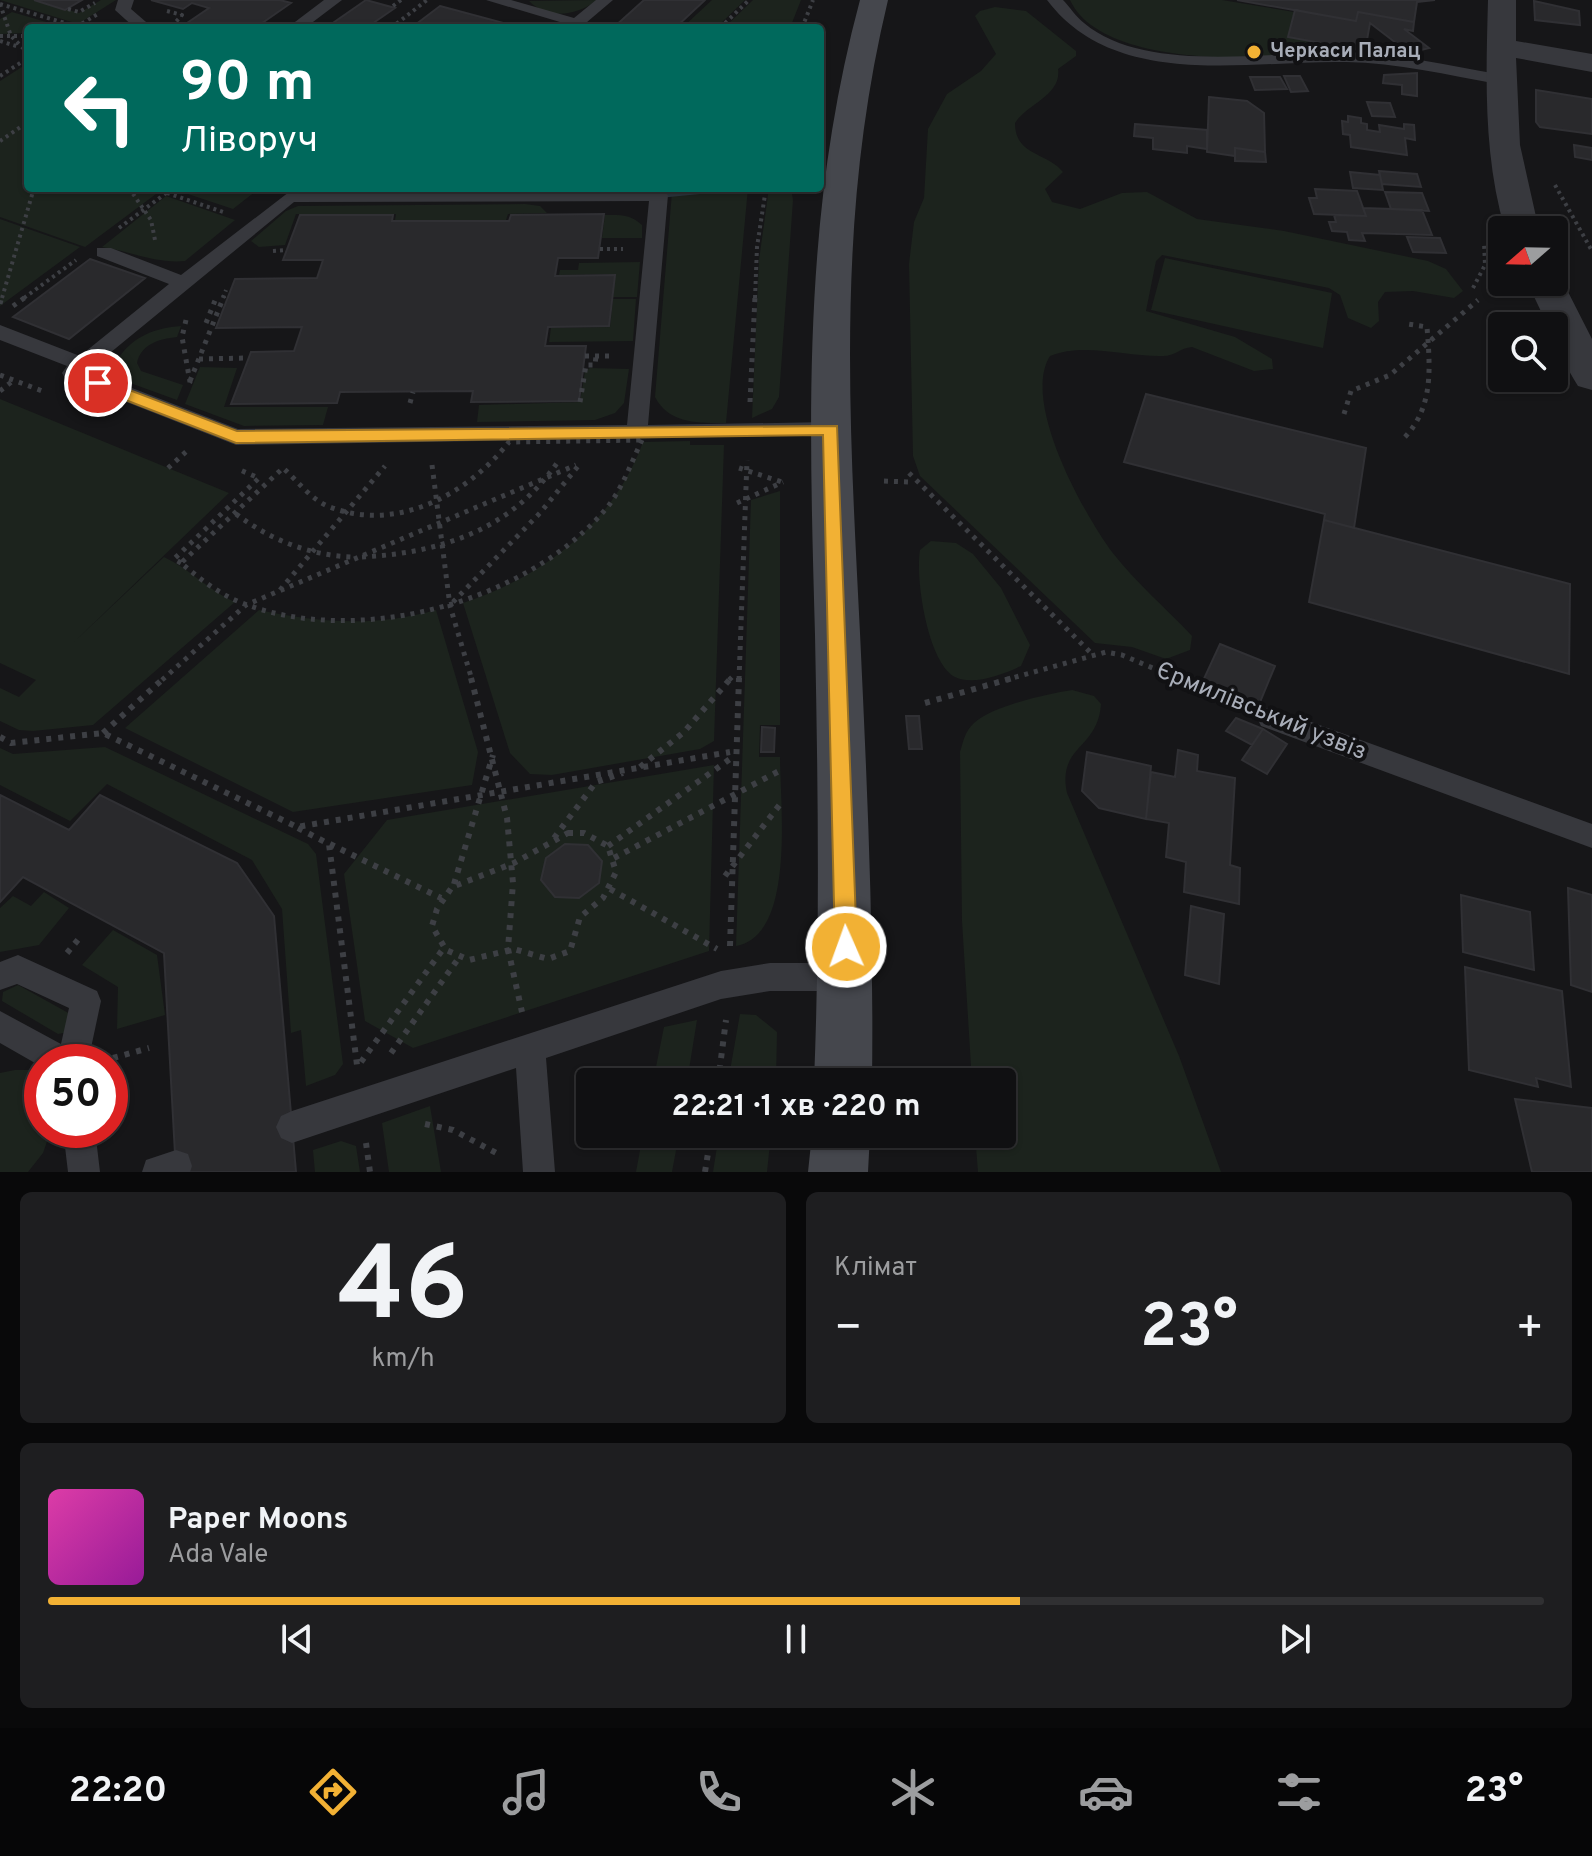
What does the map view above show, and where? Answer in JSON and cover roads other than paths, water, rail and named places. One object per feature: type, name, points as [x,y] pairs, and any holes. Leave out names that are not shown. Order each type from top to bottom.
[{"type":"main road","points":[[844,1068],[847,977],[829,303],[836,187],[856,62],[874,0]]},
{"type":"main road","points":[[838,1172],[840,1148]]},
{"type":"street","points":[[1502,0],[1498,79],[1505,165],[1518,216]]},
{"type":"street","points":[[1501,47],[1592,63]]},
{"type":"street","points":[[1552,296],[1592,377]]},
{"type":"lane","points":[[126,0],[123,10],[140,24]]},
{"type":"lane","points":[[301,24],[334,0]]},
{"type":"lane","points":[[494,0],[577,24],[605,0]]},
{"type":"lane","points":[[1055,0],[1066,15],[1095,36],[1157,55],[1232,63],[1368,58],[1498,79]]},
{"type":"lane","points":[[637,432],[659,195],[289,197],[72,373],[236,437],[567,437],[637,432],[831,430]]},
{"type":"lane","points":[[104,252],[178,287]]},
{"type":"lane","points":[[0,332],[83,365]]},
{"type":"lane","name":"Єрмилівський узвіз","points":[[1270,718],[1592,836]]},
{"type":"lane","points":[[0,976],[18,969],[86,1001],[76,1044]]},
{"type":"lane","points":[[292,1127],[362,1110],[530,1048],[729,983],[770,977],[847,977]]},
{"type":"lane","points":[[0,1026],[32,1044]]},
{"type":"lane","points":[[530,1048],[539,1172]]},
{"type":"lane","points":[[81,1148],[84,1172]]},
{"type":"waterway","points":[[659,195],[690,192]]},
{"type":"place","name":"Черкаси Палац","points":[[1254,52]]}]
